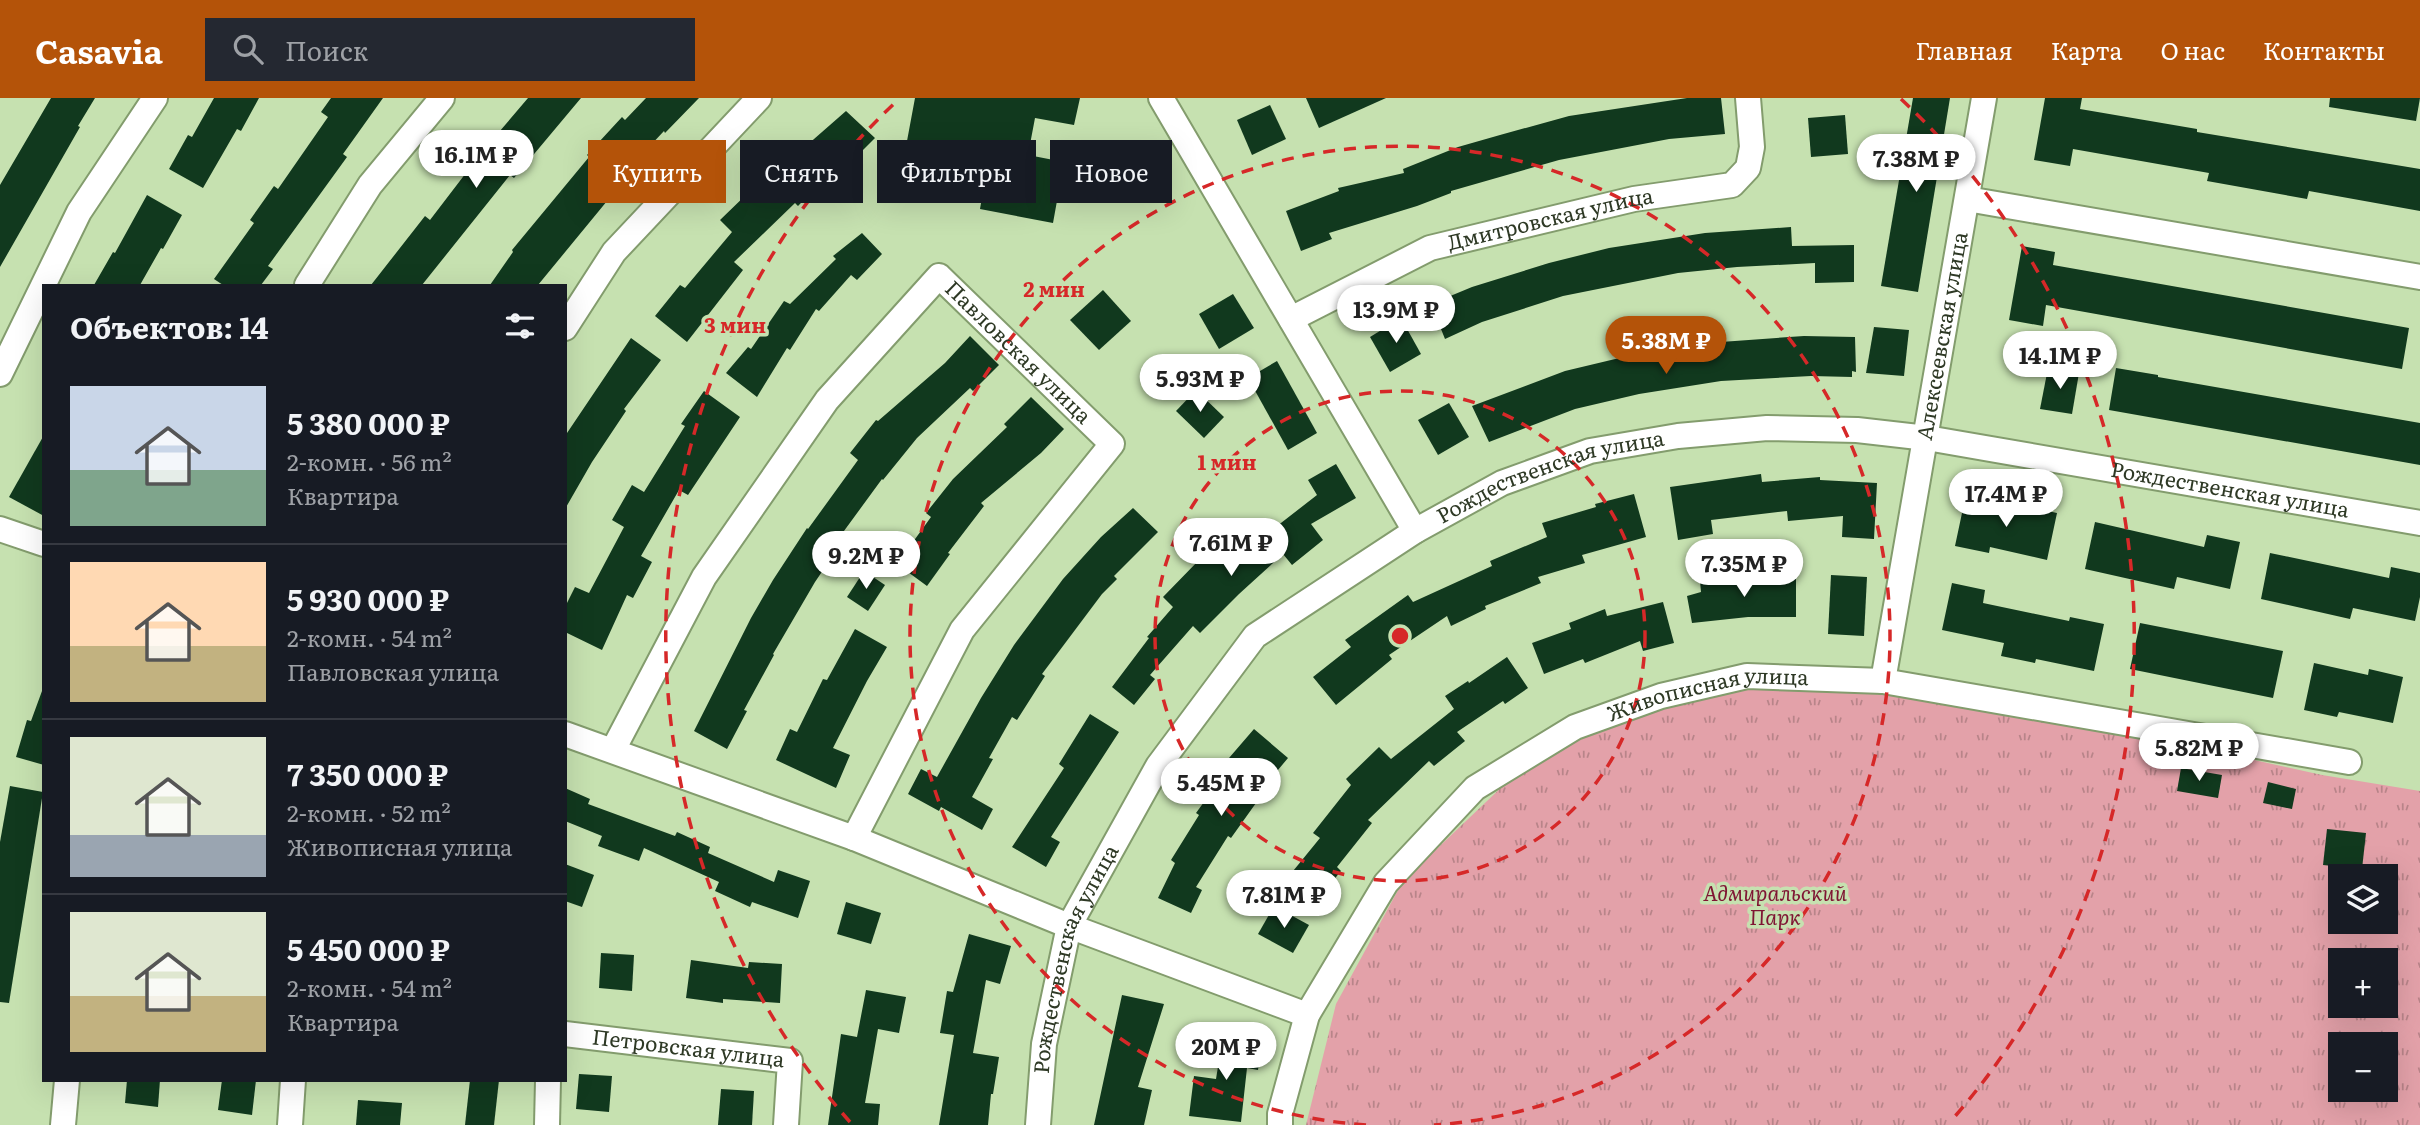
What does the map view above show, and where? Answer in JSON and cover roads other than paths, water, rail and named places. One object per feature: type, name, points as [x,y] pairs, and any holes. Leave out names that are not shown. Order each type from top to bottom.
[{"type":"street","points":[[44,284],[79,212],[155,98]]},
{"type":"street","points":[[308,284],[370,185],[442,98]]},
{"type":"street","points":[[567,325],[614,252],[759,98]]},
{"type":"street","name":"Дмитровская улица","points":[[1291,318],[1430,248],[1634,199],[1732,185],[1748,168],[1752,147],[1748,98]]},
{"type":"street","name":"Алексеевская улица","points":[[1883,681],[1984,98]]},
{"type":"street","points":[[1172,101],[1291,318],[1415,531]]},
{"type":"street","points":[[1967,199],[2420,277]]},
{"type":"street","name":"Павловская улица","points":[[613,750],[712,566],[827,400],[939,276],[1112,444],[962,630],[855,838]]},
{"type":"street","points":[[0,374],[42,288]]},
{"type":"street","name":"Рождественская улица","points":[[1038,1125],[1045,1044],[1069,926],[1158,766],[1255,636],[1415,531],[1502,483],[1590,451],[1678,436],[1767,428],[1857,430],[1927,438],[2420,523]]},
{"type":"street","points":[[0,529],[42,543]]},
{"type":"street","name":"Живописная улица","points":[[1280,1125],[1280,1114],[1307,1015],[1386,883],[1475,788],[1575,727],[1661,696],[1747,676],[1883,681],[2349,762]]},
{"type":"street","points":[[567,735],[855,838],[1069,926],[1307,1015]]},
{"type":"street","name":"Петровская улица","points":[[567,1034],[790,1061],[786,1125]]},
{"type":"street","points":[[63,1125],[67,1082]]},
{"type":"street","points":[[290,1125],[293,1082]]},
{"type":"street","points":[[547,1125],[548,1082]]},
{"type":"park label","name":"Адмиральский Парк","points":[[1775,906]]}]
